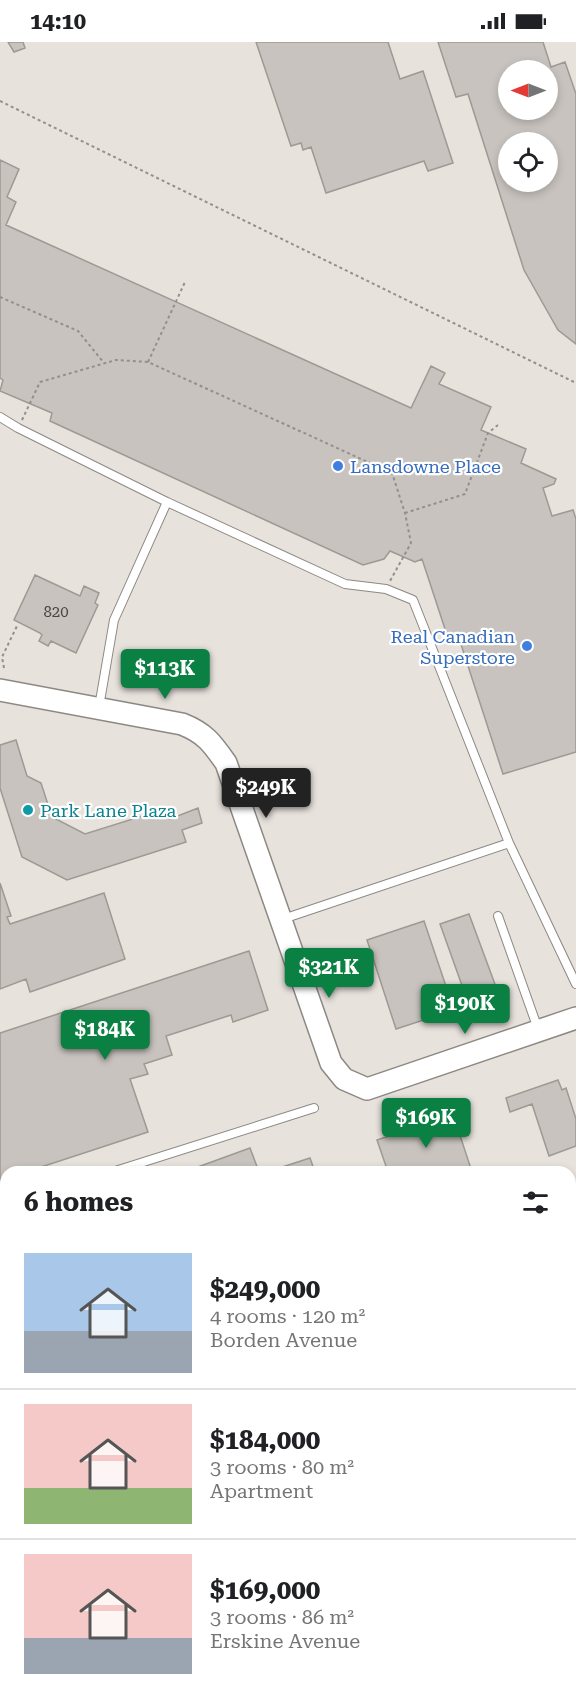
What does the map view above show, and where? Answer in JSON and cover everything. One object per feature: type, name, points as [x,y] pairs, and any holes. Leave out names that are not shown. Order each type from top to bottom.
[{"type":"street","points":[[0,690],[182,724],[198,730],[209,739],[226,763],[331,1063],[344,1079],[367,1089],[576,1018]]},
{"type":"lane","points":[[0,417],[167,502],[345,584],[386,589],[413,600],[509,843],[576,984]]},
{"type":"lane","points":[[99,708],[114,620],[167,502]]},
{"type":"lane","points":[[281,920],[509,843]]},
{"type":"lane","points":[[498,916],[538,1030]]},
{"type":"lane","points":[[131,1166],[314,1108]]},
{"type":"path","points":[[0,101],[576,383]]},
{"type":"path","points":[[147,362],[184,282]]},
{"type":"path","points":[[0,297],[78,331],[104,363]]},
{"type":"path","points":[[18,428],[40,382],[116,360],[147,362],[392,473],[405,513],[411,543],[386,589]]},
{"type":"path","points":[[405,513],[465,494],[488,433],[498,425]]},
{"type":"path","points":[[4,668],[2,657],[17,626]]},
{"type":"building","points":[[8,42],[23,42],[25,48],[14,52]]},
{"type":"building","points":[[256,42],[388,42],[400,79],[423,71],[453,163],[428,171],[424,161],[326,193],[311,147],[303,150],[301,143],[291,146]]},
{"type":"building","points":[[438,42],[543,42],[549,60],[498,60],[498,120],[558,120],[558,64],[565,62],[576,94],[576,344],[558,330],[524,270],[499,192],[558,192],[558,132],[498,132],[498,188],[468,94],[456,97]]},
{"type":"building","name":"Lansdowne Place","points":[[0,160],[19,169],[7,197],[16,202],[6,225],[411,408],[431,366],[445,373],[439,384],[491,407],[481,430],[526,449],[521,463],[556,479],[554,484],[543,488],[552,516],[573,510],[576,519],[576,752],[503,774],[458,635],[448,638],[422,559],[415,562],[390,551],[384,559],[363,565],[50,421],[52,413],[0,391],[3,380],[0,378]]},
{"type":"building","points":[[35,575],[80,596],[84,586],[99,593],[95,603],[98,605],[76,653],[51,641],[48,646],[39,641],[42,635],[40,633],[14,620]]},
{"type":"building","name":"Park Lane Plaza","points":[[16,740],[27,776],[41,783],[52,817],[85,834],[155,812],[170,819],[198,808],[202,823],[182,830],[186,842],[67,880],[22,857],[0,788],[0,745]]},
{"type":"building","points":[[0,883],[11,916],[7,917],[10,924],[104,893],[125,959],[30,992],[26,979],[0,989]]},
{"type":"building","points":[[469,914],[499,995],[469,1005],[440,924]]},
{"type":"building","points":[[424,921],[454,1010],[396,1029],[367,940]]},
{"type":"building","points":[[249,951],[268,1010],[233,1022],[231,1015],[166,1036],[172,1055],[144,1064],[148,1074],[130,1079],[148,1132],[44,1166],[0,1166],[0,1033]]},
{"type":"building","points":[[558,1080],[562,1090],[566,1088],[576,1119],[576,1146],[549,1156],[532,1104],[510,1112],[506,1098]]},
{"type":"building","points":[[453,1114],[470,1166],[386,1166],[377,1140]]},
{"type":"building","points":[[250,1148],[257,1166],[200,1166]]},
{"type":"building","points":[[310,1158],[313,1166],[285,1166]]},
{"type":"place","name":"Lansdowne Place","points":[[338,466]]},
{"type":"place","name":"Real Canadian Superstore","points":[[527,646]]},
{"type":"place","name":"Park Lane Plaza","points":[[28,810]]}]
